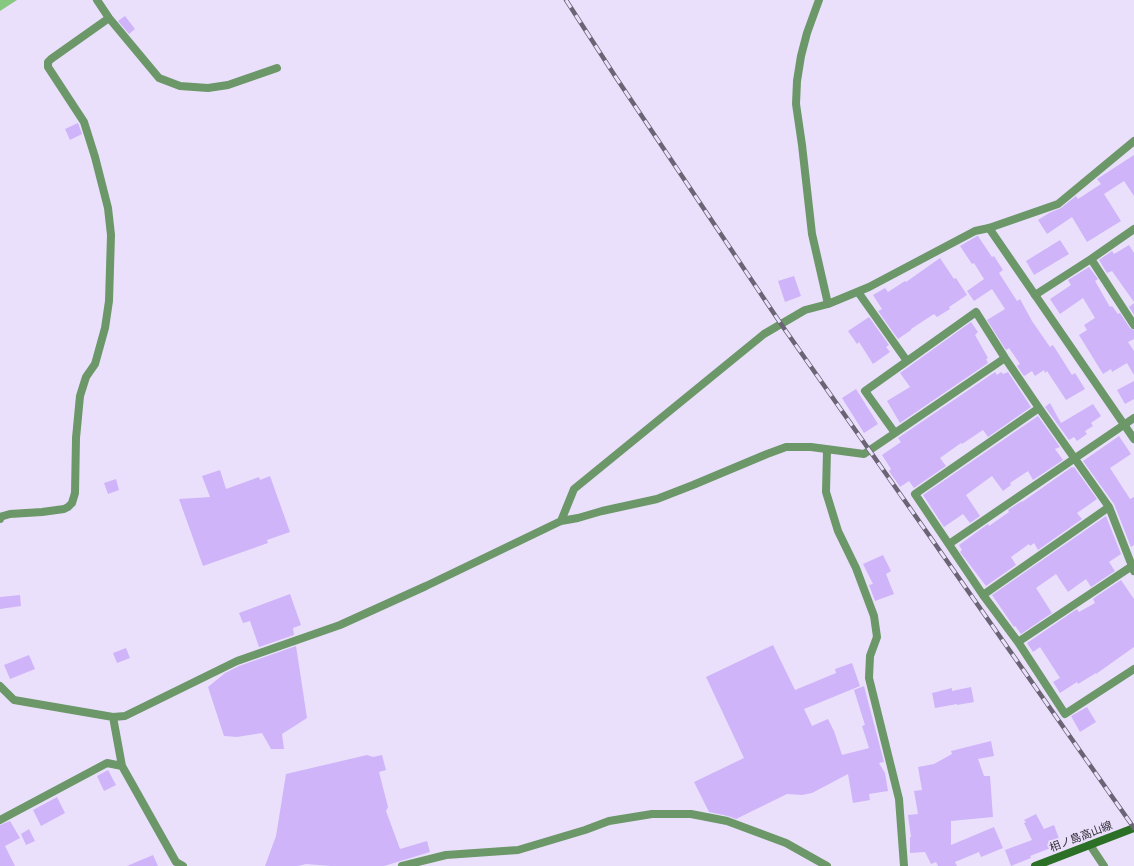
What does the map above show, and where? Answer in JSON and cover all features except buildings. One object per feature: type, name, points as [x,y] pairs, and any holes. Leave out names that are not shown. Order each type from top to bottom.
[{"type":"main road","name":"相ノ島高山線","points":[[1035,866],[1134,828]]},
{"type":"street","points":[[97,0],[109,18],[159,78],[180,86],[208,88],[228,85],[276,68]]},
{"type":"street","points":[[819,0],[801,56],[797,81],[796,104],[812,234],[828,304]]},
{"type":"street","points":[[0,519],[0,517],[10,514],[64,509],[72,503],[75,493],[76,438],[80,396],[86,377],[95,364],[105,328],[109,301],[111,235],[108,208],[84,122],[48,67],[48,62],[51,58],[109,18]]},
{"type":"street","points":[[561,521],[574,489],[764,334],[805,310],[828,304],[869,287],[975,232],[1058,204],[1134,141]]},
{"type":"street","points":[[989,228],[1134,439]]},
{"type":"street","points":[[1035,295],[1134,230]]},
{"type":"street","points":[[1090,259],[1134,325]]},
{"type":"street","points":[[858,292],[907,361]]},
{"type":"street","points":[[895,433],[865,391],[976,312],[1039,408],[1109,507],[1133,568],[1018,642]]},
{"type":"street","points":[[0,686],[14,700],[113,717],[125,716],[237,661],[340,624],[426,586],[561,521],[657,499],[786,447],[811,447],[864,454],[1005,358]]},
{"type":"street","points":[[1039,408],[915,494],[983,595],[1018,642],[1065,714],[1134,670]]},
{"type":"street","points":[[949,544],[1134,418]]},
{"type":"street","points":[[827,450],[826,492],[838,531],[856,568],[874,616],[877,637],[870,656],[869,678],[899,799],[904,866]]},
{"type":"street","points":[[983,595],[1109,507]]},
{"type":"street","points":[[113,717],[122,766],[176,862],[183,866]]},
{"type":"street","points":[[0,820],[107,763],[122,766]]},
{"type":"street","points":[[402,866],[446,855],[518,850],[585,830],[610,820],[652,814],[691,814],[726,821],[786,843],[827,866]]},
{"type":"street","points":[[1090,845],[1104,866]]},
{"type":"green space","points":[[0,0],[17,0],[0,11]]},
{"type":"railway","points":[[566,0],[781,324],[1134,828]]}]
